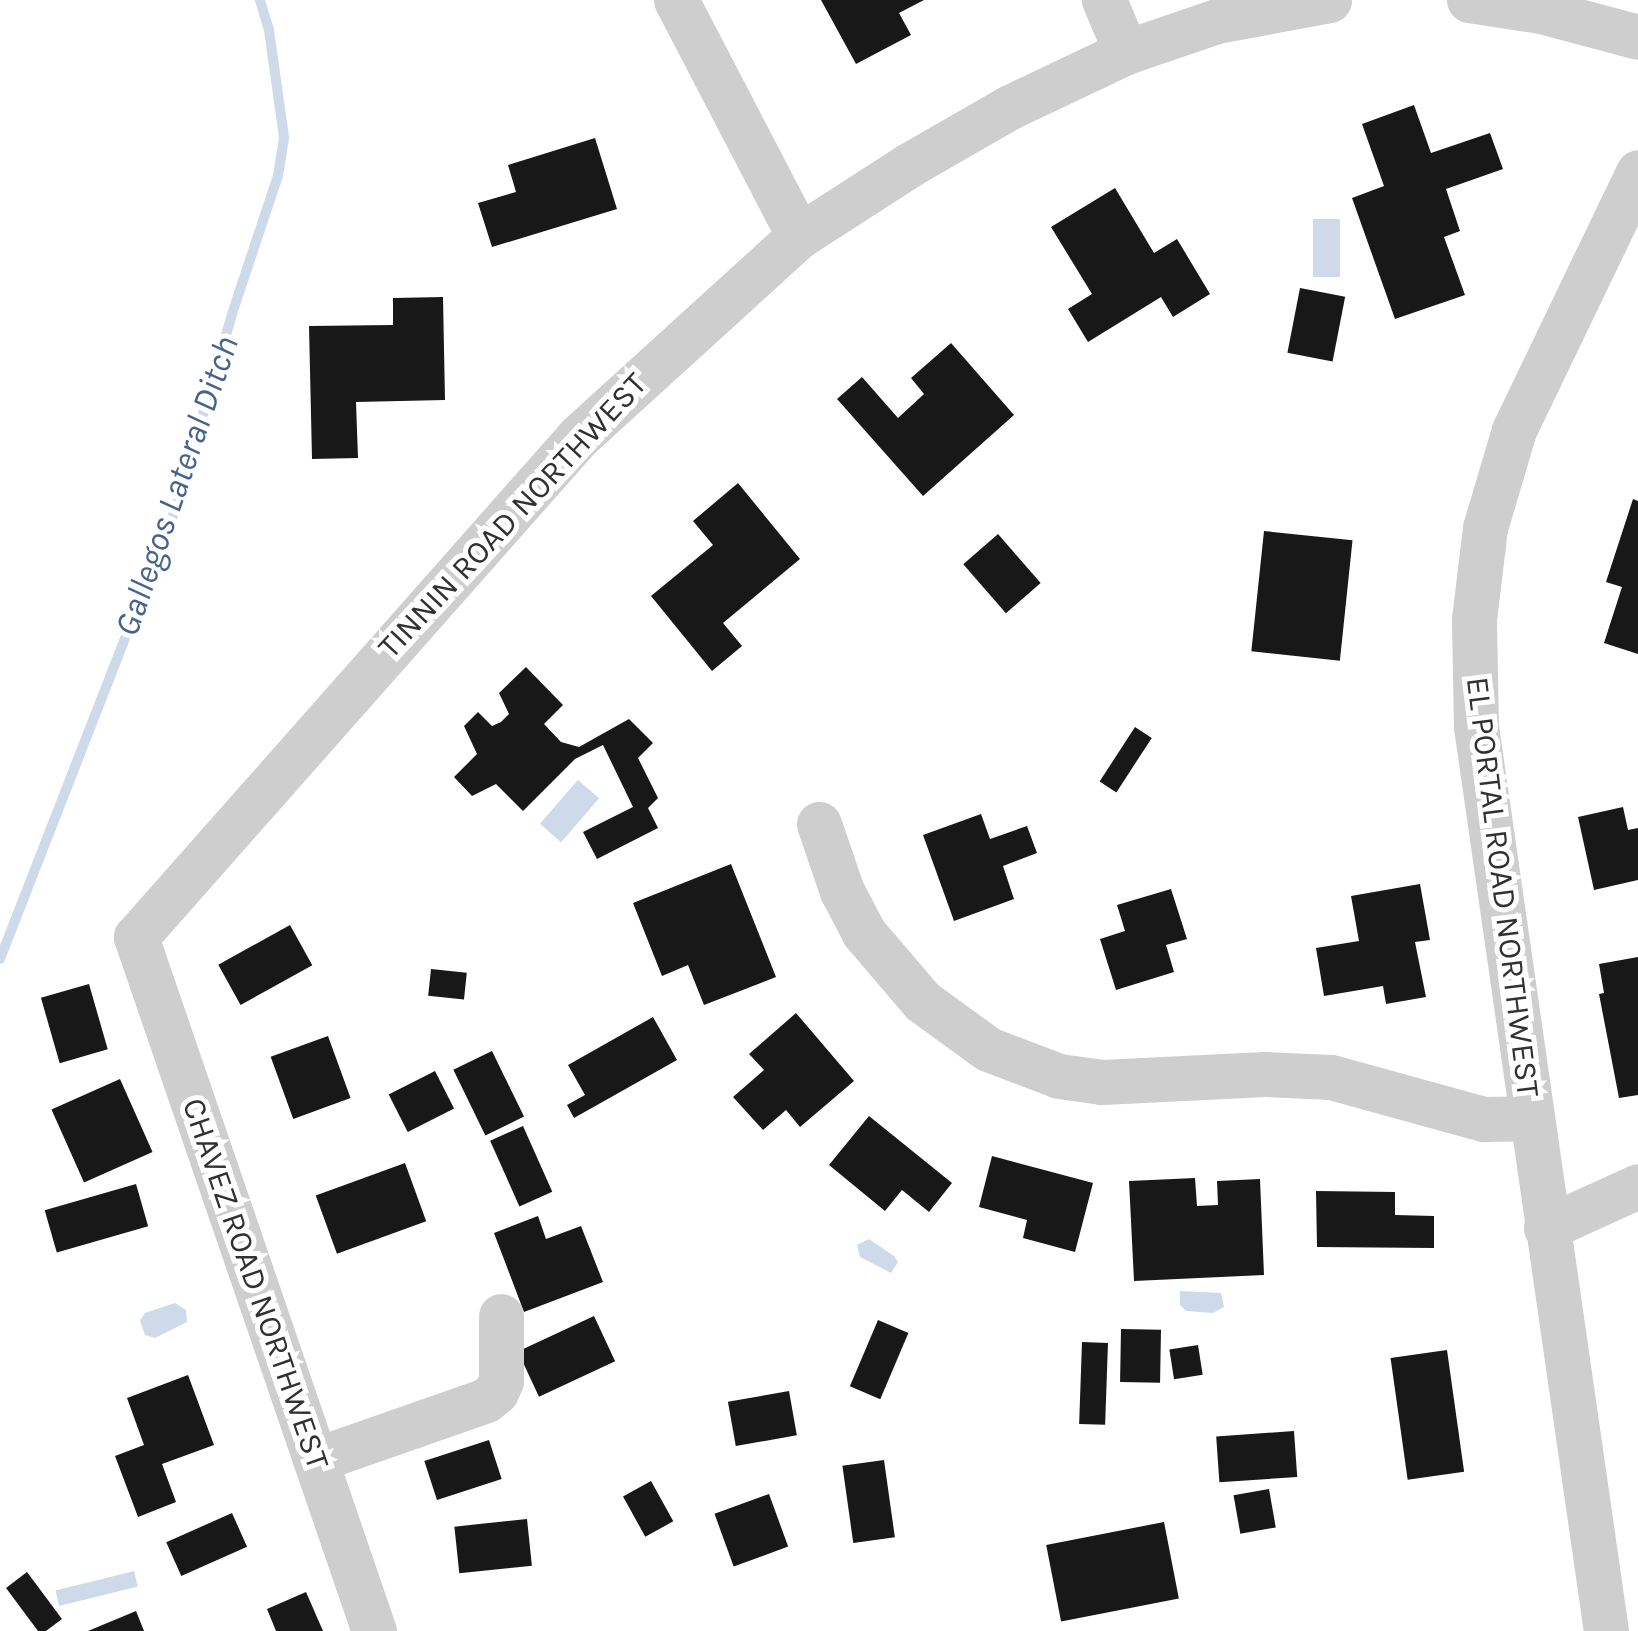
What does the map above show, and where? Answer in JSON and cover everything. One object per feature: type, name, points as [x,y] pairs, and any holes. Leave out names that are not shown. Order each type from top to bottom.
[{"type":"street","points":[[676,0],[800,236]]},
{"type":"street","points":[[1104,0],[1126,52]]},
{"type":"street","name":"TINNIN ROAD NORTHWEST","points":[[136,937],[578,437],[800,236],[908,165],[1010,107],[1126,52],[1217,22],[1329,0]]},
{"type":"street","points":[[1470,0],[1541,10],[1638,37]]},
{"type":"street","name":"EL PORTAL ROAD NORTHWEST","points":[[1606,1631],[1476,727],[1477,574],[1496,479],[1514,430],[1638,172]]},
{"type":"street","points":[[819,824],[842,892],[864,934],[922,1000],[988,1049],[1060,1076],[1102,1082],[1265,1074],[1330,1077],[1484,1119],[1531,1118]]},
{"type":"street","name":"CHAVEZ ROAD NORTHWEST","points":[[136,937],[374,1631]]},
{"type":"street","points":[[1546,1228],[1638,1186]]},
{"type":"street","points":[[315,1460],[496,1392],[501,1381],[501,1316]]},
{"type":"water","points":[[1313,219],[1340,219],[1340,277],[1313,277]]},
{"type":"water","points":[[578,780],[599,798],[561,842],[540,824]]},
{"type":"water","points":[[869,1239],[898,1262],[891,1273],[860,1257],[857,1245]]},
{"type":"water","points":[[1180,1291],[1221,1293],[1224,1307],[1213,1313],[1186,1311],[1180,1305]]},
{"type":"water","points":[[175,1303],[186,1310],[187,1322],[155,1338],[145,1335],[140,1321],[145,1313]]},
{"type":"water","points":[[134,1571],[138,1587],[59,1606],[55,1591]]},
{"type":"building","points":[[821,0],[924,0],[899,13],[911,35],[856,64]]},
{"type":"building","points":[[1414,105],[1431,153],[1490,133],[1503,169],[1446,189],[1460,231],[1444,237],[1465,295],[1395,319],[1352,198],[1384,186],[1362,124]]},
{"type":"building","points":[[595,138],[617,209],[492,247],[478,203],[516,192],[508,165]]},
{"type":"building","points":[[1115,188],[1154,253],[1177,239],[1210,294],[1173,317],[1161,297],[1088,342],[1068,309],[1092,294],[1051,227]]},
{"type":"building","points":[[1300,288],[1345,297],[1333,362],[1287,353]]},
{"type":"building","points":[[443,297],[445,400],[356,402],[358,458],[312,459],[309,326],[393,325],[393,298]]},
{"type":"building","points":[[951,343],[1014,415],[923,496],[837,399],[862,377],[898,418],[924,394],[911,378]]},
{"type":"building","points":[[738,483],[800,559],[723,623],[742,646],[712,671],[651,596],[713,545],[693,521]]},
{"type":"building","points":[[1633,499],[1638,501],[1638,654],[1604,643],[1622,587],[1606,582]]},
{"type":"building","points":[[1264,531],[1353,540],[1340,661],[1251,651]]},
{"type":"building","points":[[998,534],[1041,583],[1006,613],[963,564]]},
{"type":"building","points":[[526,667],[563,705],[544,724],[561,742],[579,747],[629,719],[653,743],[638,758],[658,798],[648,808],[658,828],[597,859],[583,832],[633,807],[603,745],[575,759],[523,811],[496,784],[472,796],[454,777],[477,754],[464,726],[478,712],[492,726],[501,722],[509,714],[499,693]]},
{"type":"building","points":[[1135,727],[1152,738],[1116,792],[1100,782]]},
{"type":"building","points":[[1623,807],[1628,830],[1638,828],[1638,880],[1594,890],[1578,817]]},
{"type":"building","points":[[981,814],[990,839],[1027,826],[1037,853],[1003,866],[1014,899],[954,921],[923,835]]},
{"type":"building","points":[[731,864],[776,977],[704,1005],[688,965],[662,976],[633,903]]},
{"type":"building","points":[[1420,884],[1430,940],[1415,942],[1426,997],[1386,1004],[1383,986],[1324,996],[1316,948],[1359,941],[1351,896]]},
{"type":"building","points":[[1171,889],[1187,939],[1166,945],[1174,972],[1116,990],[1100,939],[1125,931],[1117,905]]},
{"type":"building","points":[[290,925],[312,965],[241,1005],[218,965]]},
{"type":"building","points":[[1638,957],[1638,1095],[1619,1098],[1599,994],[1604,993],[1599,964]]},
{"type":"building","points":[[431,969],[467,973],[464,1000],[428,996]]},
{"type":"building","points":[[89,984],[108,1049],[60,1063],[41,998]]},
{"type":"building","points":[[796,1013],[854,1081],[800,1127],[786,1110],[763,1130],[733,1097],[764,1070],[749,1054]]},
{"type":"building","points":[[653,1017],[677,1060],[574,1118],[567,1105],[585,1095],[568,1065]]},
{"type":"building","points":[[328,1036],[351,1098],[293,1119],[271,1057]]},
{"type":"building","points":[[492,1051],[524,1117],[485,1135],[453,1070]]},
{"type":"building","points":[[435,1071],[454,1108],[408,1132],[389,1095]]},
{"type":"building","points":[[120,1079],[153,1152],[84,1183],[51,1110]]},
{"type":"building","points":[[869,1116],[952,1183],[929,1212],[902,1190],[885,1211],[829,1165]]},
{"type":"building","points":[[523,1126],[552,1192],[519,1206],[490,1141]]},
{"type":"building","points":[[992,1156],[1093,1183],[1075,1252],[1023,1238],[1027,1220],[979,1207]]},
{"type":"building","points":[[405,1163],[426,1221],[337,1254],[316,1195]]},
{"type":"building","points":[[1195,1178],[1197,1206],[1218,1205],[1217,1181],[1260,1179],[1264,1275],[1134,1281],[1129,1181]]},
{"type":"building","points":[[136,1184],[148,1226],[57,1252],[45,1210]]},
{"type":"building","points":[[1316,1191],[1395,1192],[1395,1215],[1434,1216],[1434,1248],[1317,1247]]},
{"type":"building","points":[[538,1216],[546,1239],[581,1226],[603,1282],[524,1312],[494,1233]]},
{"type":"building","points":[[594,1316],[615,1361],[539,1397],[518,1351]]},
{"type":"building","points":[[878,1320],[908,1333],[880,1399],[850,1386]]},
{"type":"building","points":[[1121,1329],[1161,1330],[1160,1383],[1120,1382]]},
{"type":"building","points":[[1082,1342],[1108,1343],[1105,1425],[1079,1424]]},
{"type":"building","points":[[1198,1345],[1203,1375],[1174,1379],[1169,1350]]},
{"type":"building","points":[[1447,1350],[1464,1472],[1408,1480],[1391,1358]]},
{"type":"building","points":[[188,1375],[214,1445],[162,1464],[176,1502],[138,1517],[115,1456],[144,1445],[127,1398]]},
{"type":"building","points":[[789,1391],[797,1435],[736,1446],[728,1402]]},
{"type":"building","points":[[1294,1431],[1297,1477],[1219,1482],[1216,1436]]},
{"type":"building","points":[[489,1440],[502,1479],[437,1500],[424,1461]]},
{"type":"building","points":[[884,1460],[895,1537],[853,1543],[842,1466]]},
{"type":"building","points":[[651,1481],[673,1521],[645,1537],[623,1497]]},
{"type":"building","points":[[1269,1489],[1276,1527],[1240,1534],[1234,1495]]},
{"type":"building","points":[[769,1494],[788,1547],[734,1566],[714,1514]]},
{"type":"building","points":[[232,1513],[247,1547],[181,1576],[166,1542]]},
{"type":"building","points":[[527,1519],[532,1566],[459,1573],[454,1527]]},
{"type":"building","points":[[1164,1522],[1179,1599],[1061,1621],[1046,1545]]},
{"type":"building","points":[[27,1572],[62,1619],[46,1631],[38,1631],[6,1588]]},
{"type":"building","points":[[306,1592],[323,1631],[276,1631],[267,1609]]},
{"type":"building","points":[[136,1611],[144,1631],[88,1631]]},
{"type":"waterway","name":"Gallegos Lateral Ditch","points":[[0,959],[176,507],[232,314],[278,176],[284,137],[269,30],[260,0]]}]
